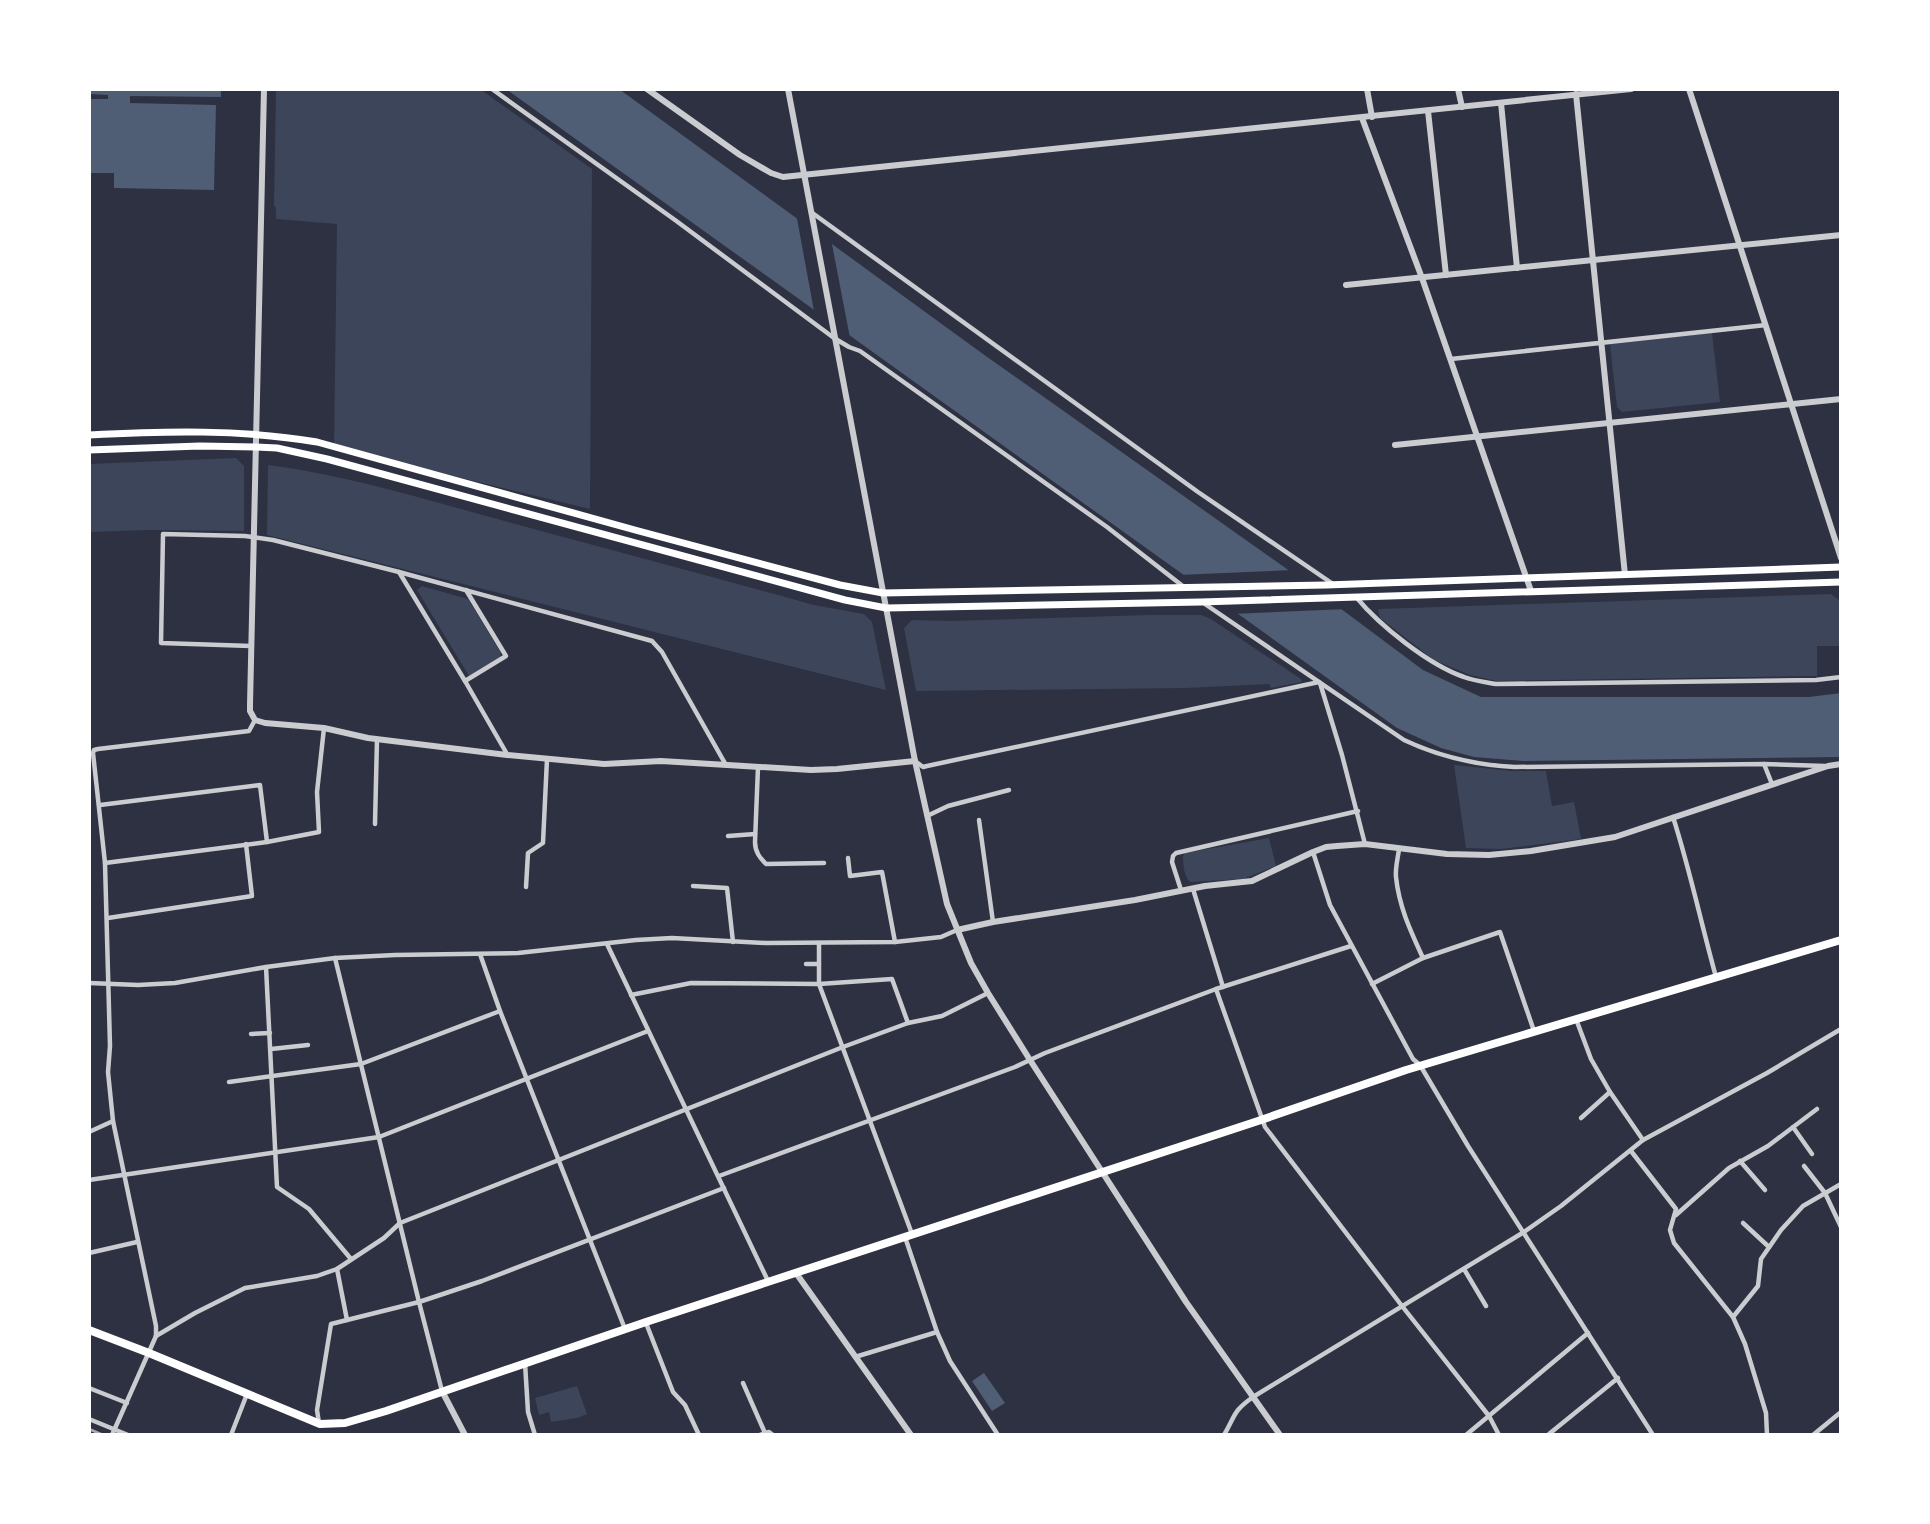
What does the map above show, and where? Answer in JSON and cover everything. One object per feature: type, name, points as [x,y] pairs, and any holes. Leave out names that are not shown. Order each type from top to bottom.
[{"type":"highway","points":[[89,1330],[320,1424],[345,1423],[1420,1065],[1841,940]]},
{"type":"main road","points":[[89,435],[236,432],[278,435],[317,442],[847,587],[883,593],[1330,585],[1841,567]]},
{"type":"main road","points":[[89,450],[200,446],[277,448],[327,459],[845,600],[886,608],[1201,602],[1841,583]]},
{"type":"main road","points":[[320,1424],[322,1435]]},
{"type":"street","points":[[264,89],[250,711],[255,720],[324,728],[377,739],[604,764],[661,761],[837,769],[915,761],[923,767],[1319,682]]},
{"type":"street","points":[[492,89],[834,338],[883,367],[1189,587]]},
{"type":"street","points":[[647,89],[740,155],[783,177],[1631,89]]},
{"type":"street","points":[[788,89],[926,817],[941,883],[957,930],[988,993],[1030,1060],[1186,1302],[1280,1435]]},
{"type":"street","points":[[1367,89],[1372,117]]},
{"type":"street","points":[[1458,89],[1462,107]]},
{"type":"street","points":[[1689,89],[1841,558]]},
{"type":"street","points":[[1576,94],[1625,575]]},
{"type":"street","points":[[1501,103],[1517,268]]},
{"type":"street","points":[[1429,111],[1446,275]]},
{"type":"street","points":[[1362,118],[1451,359],[1531,591]]},
{"type":"street","points":[[811,214],[1330,585]]},
{"type":"street","points":[[1346,285],[1841,235]]},
{"type":"street","points":[[1451,359],[1766,325]]},
{"type":"street","points":[[1395,445],[1841,399]]},
{"type":"street","points":[[251,646],[161,643],[163,534],[245,536],[273,540],[655,642],[726,765]]},
{"type":"street","points":[[399,572],[507,755]]},
{"type":"street","points":[[465,681],[506,656],[466,590]]},
{"type":"street","points":[[1355,597],[1370,614],[1433,663],[1467,678],[1496,684],[1816,680],[1841,677]]},
{"type":"street","points":[[1201,602],[1404,740],[1436,754],[1474,764],[1515,767],[1764,764],[1828,766]]},
{"type":"street","points":[[1319,682],[1366,844]]},
{"type":"street","points":[[113,1435],[156,1336],[156,1326],[113,1121],[108,1072],[108,918],[94,750],[248,731],[255,720]]},
{"type":"street","points":[[105,863],[267,842],[319,832],[317,792],[324,728]]},
{"type":"street","points":[[375,824],[377,739]]},
{"type":"street","points":[[526,887],[528,853],[543,843],[547,758]]},
{"type":"street","points":[[1764,764],[1772,784]]},
{"type":"street","points":[[89,983],[175,983],[335,958],[518,953],[672,938],[819,943],[895,942],[941,937],[957,930],[993,922],[1252,880],[1325,847],[1366,844],[1464,855],[1506,854],[1597,841],[1841,764]]},
{"type":"street","points":[[758,766],[756,850],[766,864],[824,863]]},
{"type":"street","points":[[100,804],[260,785],[267,842]]},
{"type":"street","points":[[926,817],[948,806],[1009,790]]},
{"type":"street","points":[[1181,890],[1172,862],[1175,853],[1358,811]]},
{"type":"street","points":[[1673,817],[1685,852],[1716,977]]},
{"type":"street","points":[[979,820],[993,922]]},
{"type":"street","points":[[729,836],[755,834]]},
{"type":"street","points":[[108,918],[253,895],[246,844]]},
{"type":"street","points":[[1399,849],[1396,874],[1404,917],[1423,958]]},
{"type":"street","points":[[1313,852],[1330,905],[1413,1059],[1420,1065],[1468,1146],[1653,1435]]},
{"type":"street","points":[[848,858],[850,876],[882,872],[895,942]]},
{"type":"street","points":[[693,886],[727,888],[733,942]]},
{"type":"street","points":[[1192,888],[1223,987]]},
{"type":"street","points":[[1372,984],[1423,958],[1500,932],[1534,1031]]},
{"type":"street","points":[[819,943],[820,984],[870,1119],[937,1332],[950,1361],[998,1435]]},
{"type":"street","points":[[607,944],[769,1282]]},
{"type":"street","points":[[719,1177],[1216,989],[1351,946]]},
{"type":"street","points":[[480,954],[625,1329]]},
{"type":"street","points":[[335,958],[442,1391],[465,1435]]},
{"type":"street","points":[[806,964],[819,964]]},
{"type":"street","points":[[267,967],[277,1187],[309,1209],[351,1259]]},
{"type":"street","points":[[631,995],[691,983],[820,984],[892,979],[908,1023]]},
{"type":"street","points":[[1216,989],[1265,1127],[1489,1416],[1499,1435]]},
{"type":"street","points":[[156,1336],[195,1312],[244,1288],[317,1276],[337,1269],[384,1238],[400,1223],[843,1047],[908,1023],[942,1016],[988,993]]},
{"type":"street","points":[[229,1082],[361,1064],[500,1011]]},
{"type":"street","points":[[1575,1019],[1591,1059],[1643,1140]]},
{"type":"street","points":[[1224,1435],[1240,1406],[1524,1232],[1643,1140],[1767,1073],[1841,1029]]},
{"type":"street","points":[[89,1180],[379,1136],[648,1031]]},
{"type":"street","points":[[251,1034],[270,1033]]},
{"type":"street","points":[[271,1049],[308,1045]]},
{"type":"street","points":[[1581,1118],[1610,1092]]},
{"type":"street","points":[[1675,1215],[1740,1161],[1768,1146],[1817,1109]]},
{"type":"street","points":[[89,1132],[113,1121]]},
{"type":"street","points":[[1793,1127],[1812,1154]]},
{"type":"street","points":[[1631,1151],[1676,1209],[1670,1230],[1674,1243],[1733,1317],[1760,1390],[1768,1434]]},
{"type":"street","points":[[1740,1161],[1765,1190]]},
{"type":"street","points":[[1804,1166],[1825,1193],[1841,1227]]},
{"type":"street","points":[[1733,1317],[1758,1286],[1760,1262],[1781,1230],[1800,1209],[1841,1184]]},
{"type":"street","points":[[320,1424],[317,1410],[331,1324],[419,1302],[482,1281],[724,1188]]},
{"type":"street","points":[[1743,1223],[1769,1247]]},
{"type":"street","points":[[89,1253],[137,1242]]},
{"type":"street","points":[[337,1269],[347,1320]]},
{"type":"street","points":[[1464,1269],[1486,1306]]},
{"type":"street","points":[[796,1273],[911,1435]]},
{"type":"street","points":[[646,1322],[673,1392],[690,1412],[699,1435]]},
{"type":"street","points":[[855,1357],[937,1332]]},
{"type":"street","points":[[1466,1435],[1588,1333]]},
{"type":"street","points":[[525,1363],[528,1412],[535,1435]]},
{"type":"street","points":[[1549,1434],[1618,1378]]},
{"type":"street","points":[[743,1383],[762,1434],[769,1432],[773,1435]]},
{"type":"street","points":[[89,1388],[127,1403]]},
{"type":"street","points":[[231,1435],[247,1394]]},
{"type":"street","points":[[1813,1435],[1841,1412]]},
{"type":"street","points":[[89,1419],[128,1435]]},
{"type":"shaded area","points":[[89,89],[221,89],[221,97],[130,96],[130,103],[216,105],[214,190],[114,188],[114,173],[89,173],[89,99],[108,99],[108,95],[89,94]]},
{"type":"shaded area","points":[[276,89],[480,89],[592,169],[590,509],[334,447],[337,224],[276,219]]},
{"type":"shaded area","points":[[506,89],[619,89],[983,354],[1301,579],[1423,670],[1481,697],[1809,697],[1841,693],[1841,757],[1523,761],[1474,757],[1441,748],[1397,728]]},
{"type":"shaded area","points":[[1712,333],[1720,402],[1622,412],[1617,407],[1610,344]]},
{"type":"shaded area","points":[[236,458],[244,466],[244,531],[89,532],[89,464]]},
{"type":"shaded area","points":[[268,465],[385,488],[814,605],[864,614],[872,622],[886,690],[267,535]]},
{"type":"shaded area","points":[[422,586],[468,599],[501,653],[500,657],[469,676],[417,590]]},
{"type":"shaded area","points":[[1831,594],[1841,603],[1841,646],[1817,646],[1817,676],[1497,681],[1470,675],[1434,660],[1380,618],[1378,610],[1379,609]]},
{"type":"shaded area","points":[[1201,615],[1211,619],[1302,682],[1271,688],[1269,684],[1186,688],[916,691],[904,628],[912,620]]},
{"type":"shaded area","points":[[1454,765],[1512,771],[1546,771],[1552,806],[1574,802],[1581,839],[1501,849],[1466,848]]},
{"type":"shaded area","points":[[1269,838],[1276,866],[1243,879],[1190,882],[1186,877],[1183,863],[1185,853]]},
{"type":"shaded area","points":[[984,1373],[1005,1403],[992,1411],[972,1381]]},
{"type":"shaded area","points":[[577,1386],[587,1414],[551,1422],[549,1412],[539,1415],[535,1398]]},
{"type":"pier","points":[[796,213],[831,239],[850,338],[814,311]]},
{"type":"pier","points":[[1294,570],[1346,609],[1232,614],[1178,575]]},
{"type":"railway","points":[[89,1429],[103,1435]]}]
